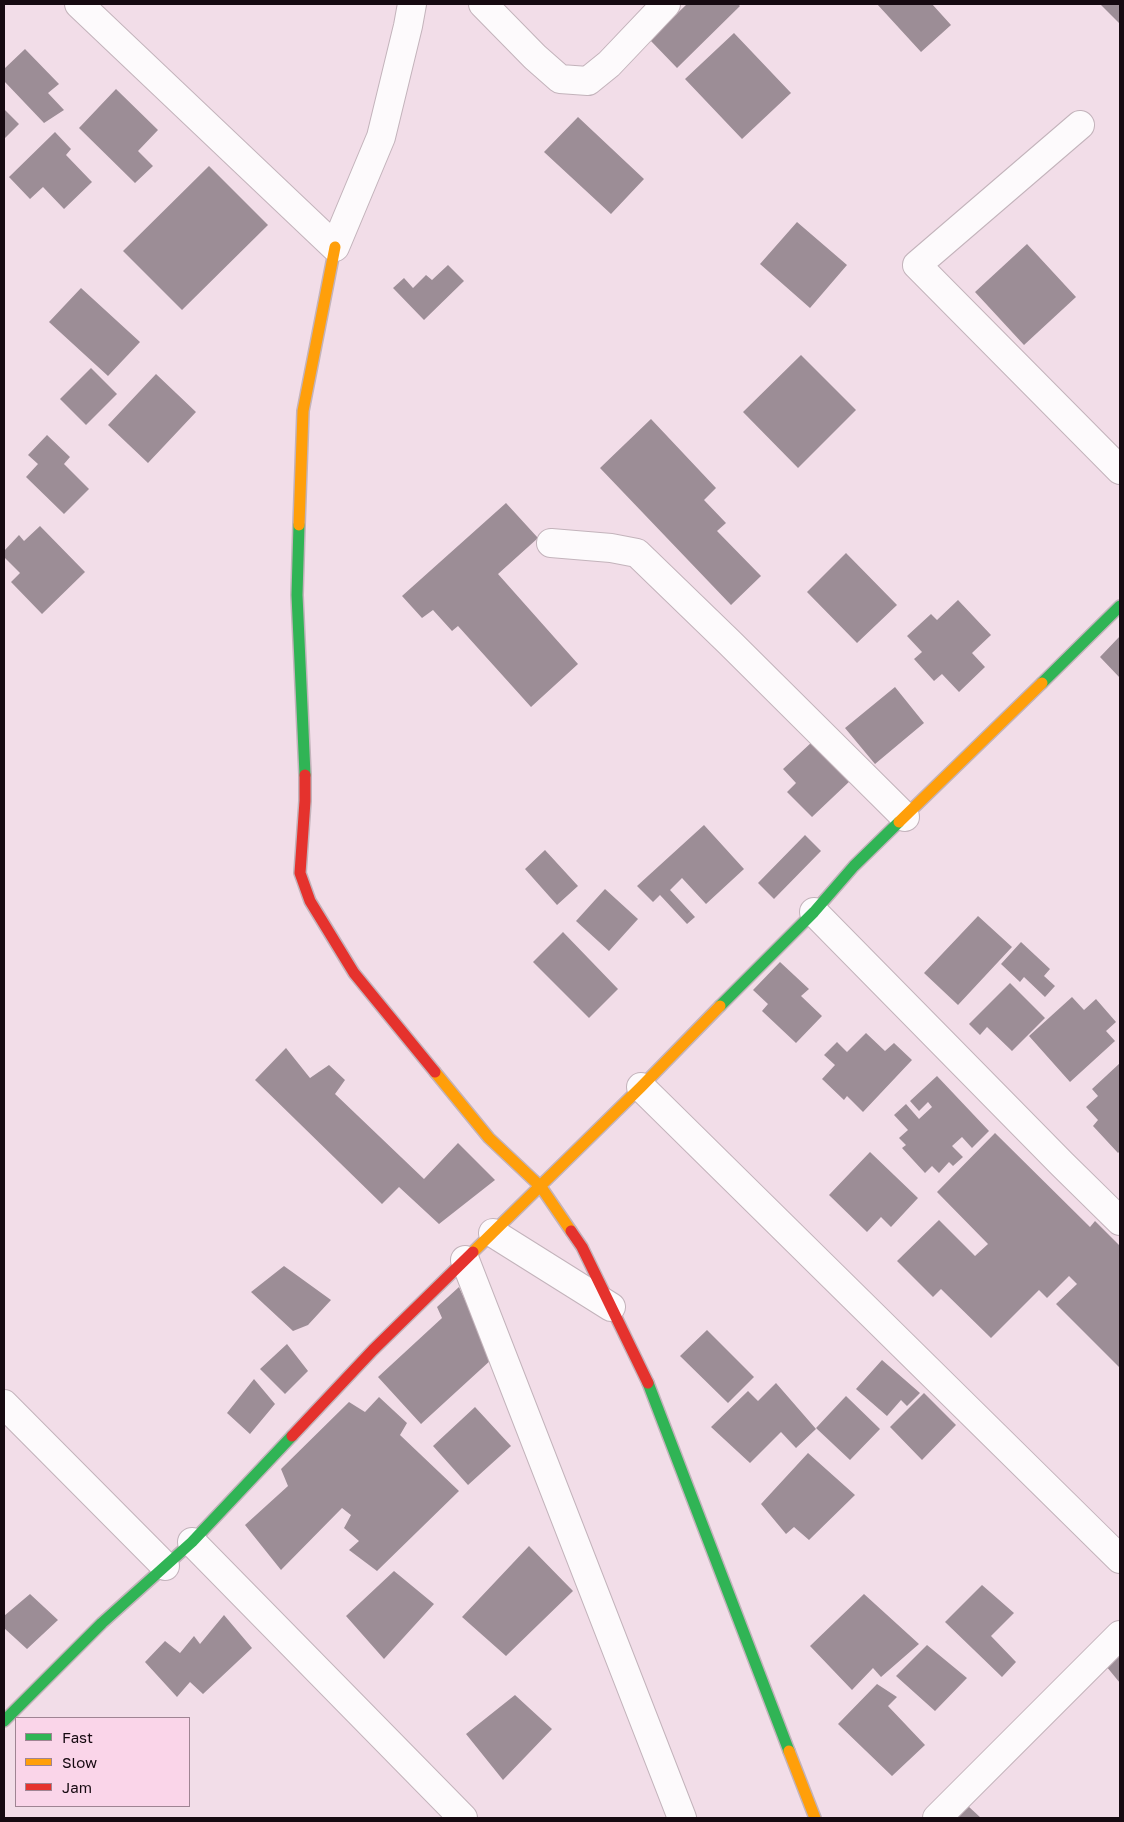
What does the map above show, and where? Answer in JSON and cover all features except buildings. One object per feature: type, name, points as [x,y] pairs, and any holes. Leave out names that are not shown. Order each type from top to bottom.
[{"type":"street","points":[[79,4],[335,247]]},
{"type":"street","points":[[412,4],[381,137],[335,247],[303,411],[297,595],[305,801],[300,873],[310,901],[354,973],[489,1138],[541,1187],[582,1247],[654,1394],[692,1500],[814,1818]]},
{"type":"street","points":[[483,4],[535,57],[560,79],[588,81],[609,64],[666,4]]},
{"type":"street","points":[[1080,125],[917,265],[1120,470]]},
{"type":"street","points":[[551,543],[611,548],[638,554],[905,817]]},
{"type":"street","points":[[4,1721],[102,1623],[192,1542],[373,1350],[642,1088],[814,912],[854,866],[1120,606]]},
{"type":"street","points":[[814,912],[1120,1221]]},
{"type":"street","points":[[642,1088],[1120,1559]]},
{"type":"street","points":[[493,1233],[611,1307]]},
{"type":"street","points":[[465,1260],[682,1818]]},
{"type":"street","points":[[4,1404],[165,1566]]},
{"type":"street","points":[[192,1542],[463,1818]]},
{"type":"street","points":[[936,1818],[1120,1635]]},
{"type":"traffic: fast","points":[[299,525],[297,595],[305,775]]},
{"type":"traffic: fast","points":[[1042,683],[1120,606]]},
{"type":"traffic: fast","points":[[720,1006],[814,912],[854,866],[899,822]]},
{"type":"traffic: fast","points":[[648,1383],[789,1751]]},
{"type":"traffic: fast","points":[[4,1721],[102,1623],[192,1542],[292,1436]]},
{"type":"traffic: slow","points":[[299,525],[303,411],[335,247]]},
{"type":"traffic: slow","points":[[899,822],[1042,683]]},
{"type":"traffic: slow","points":[[473,1252],[641,1087],[720,1006]]},
{"type":"traffic: slow","points":[[435,1072],[489,1138],[541,1187],[571,1231]]},
{"type":"traffic: slow","points":[[789,1751],[815,1818]]},
{"type":"traffic: jam","points":[[305,775],[300,873],[310,901],[354,973],[435,1072]]},
{"type":"traffic: jam","points":[[571,1231],[582,1247],[648,1383]]},
{"type":"traffic: jam","points":[[292,1436],[373,1350],[473,1252]]}]
